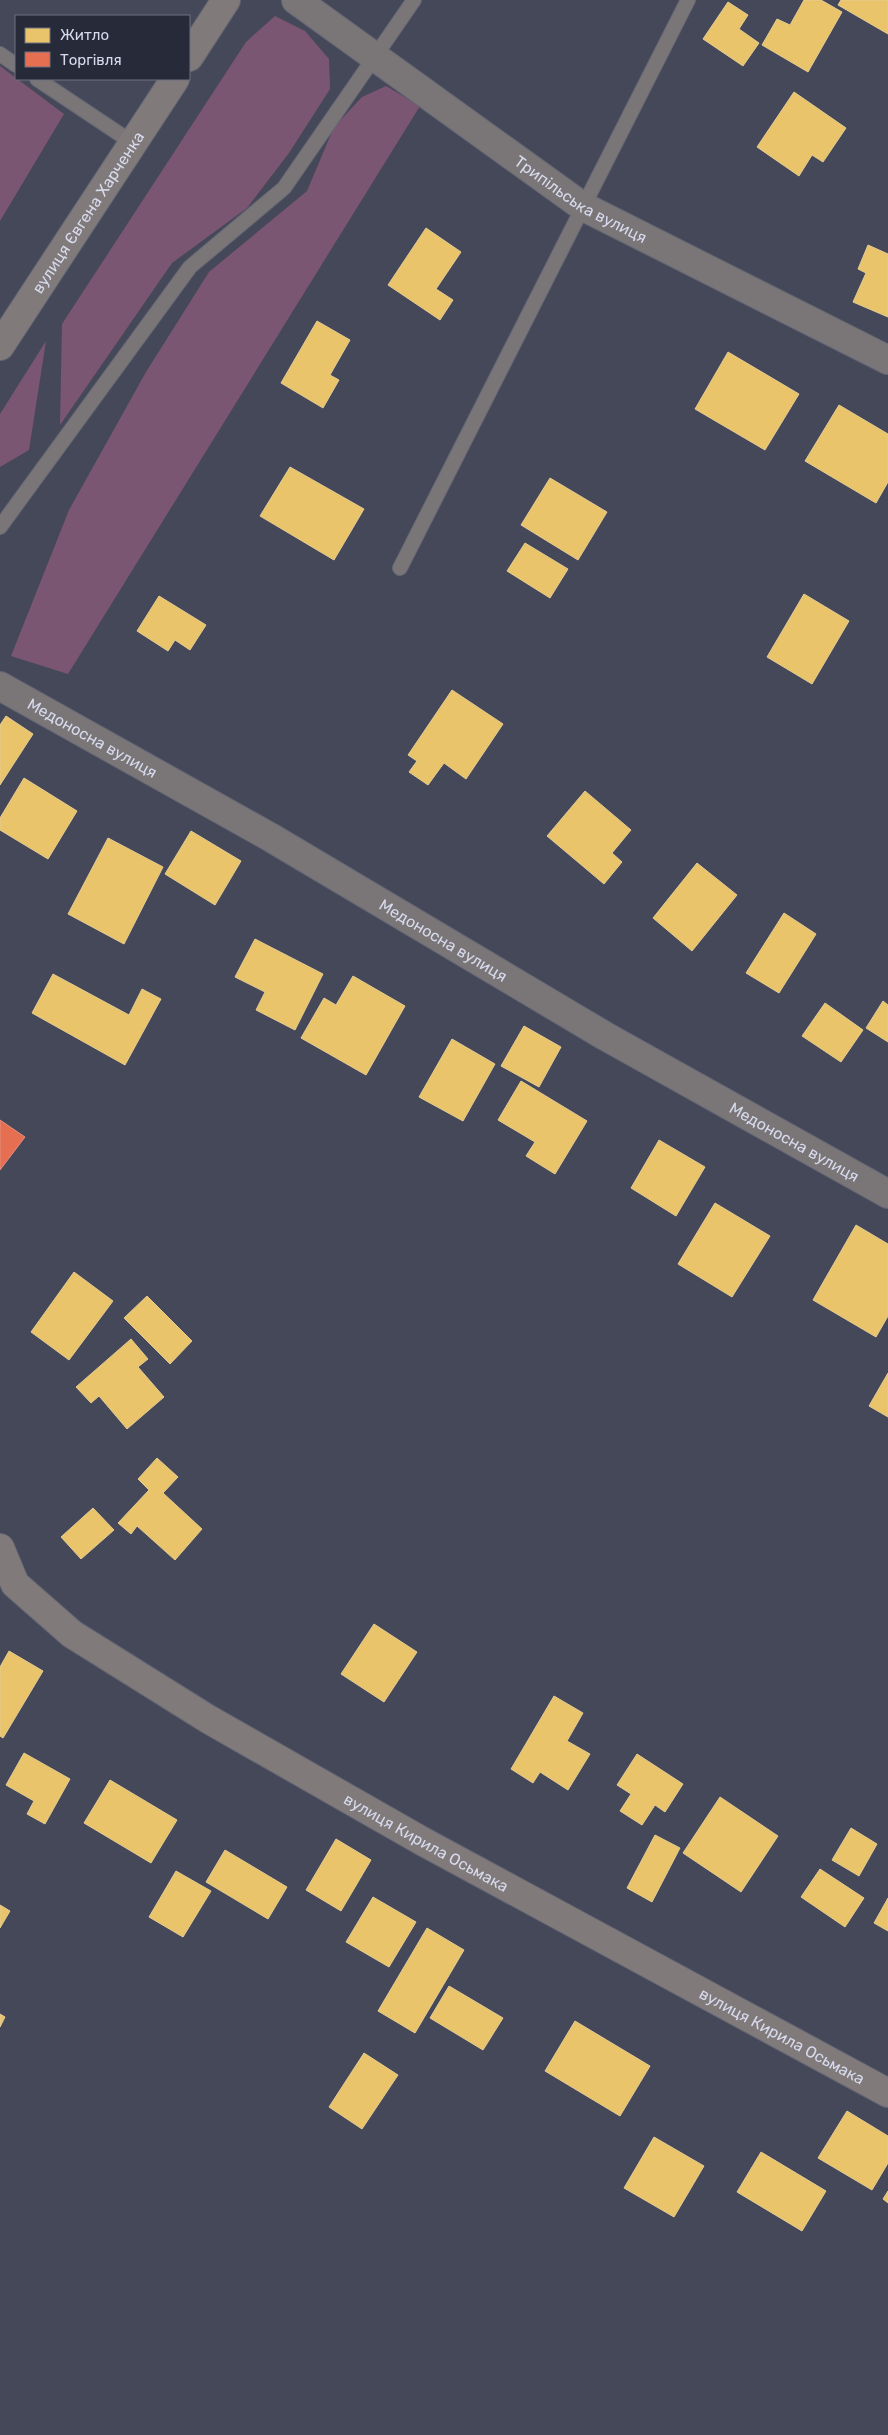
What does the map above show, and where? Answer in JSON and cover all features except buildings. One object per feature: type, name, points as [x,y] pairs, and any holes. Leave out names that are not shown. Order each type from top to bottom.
[{"type":"street","points":[[190,56],[226,0]]},
{"type":"street","name":"Трипільська вулиця","points":[[296,0],[582,206],[888,360]]},
{"type":"street","name":"вулиця Євгена Харченка","points":[[0,346],[174,80]]},
{"type":"street","name":"Медоносна вулиця","points":[[0,686],[270,837],[605,1036],[888,1194]]},
{"type":"street","name":"вулиця Кирила Осьмака","points":[[0,1548],[15,1584],[72,1634],[208,1718],[422,1841],[888,2094]]},
{"type":"lane","points":[[0,527],[190,267],[284,188],[376,58],[414,0]]},
{"type":"lane","points":[[400,568],[688,0]]},
{"type":"lane","points":[[0,54],[15,64]]},
{"type":"lane","points":[[38,80],[133,143]]},
{"type":"shaded area","points":[[275,16],[305,31],[329,59],[330,89],[289,153],[247,208],[172,263],[60,425],[62,324],[246,42]]},
{"type":"shaded area","points":[[0,66],[15,77],[15,80],[19,80],[64,114],[0,221]]},
{"type":"shaded area","points":[[386,86],[420,106],[68,674],[11,656],[69,510],[146,372],[209,272],[307,191],[334,127],[362,97]]},
{"type":"shaded area","points":[[46,341],[29,450],[0,467],[0,414]]}]
